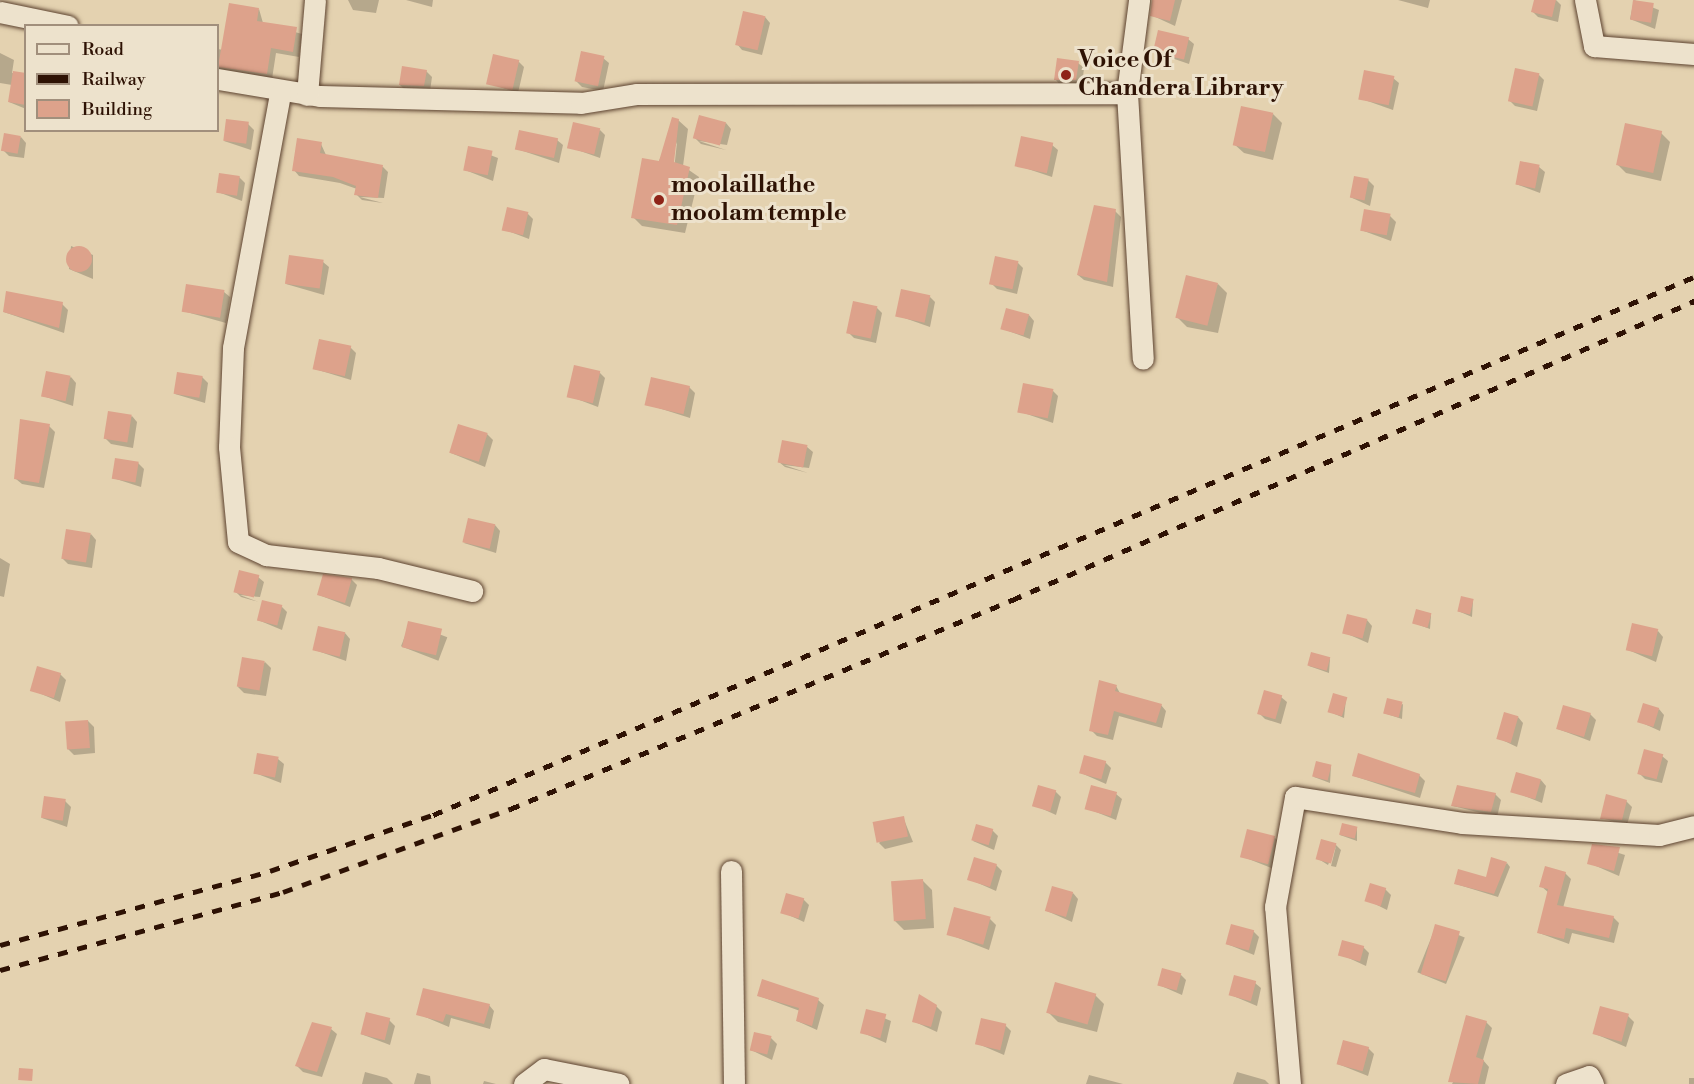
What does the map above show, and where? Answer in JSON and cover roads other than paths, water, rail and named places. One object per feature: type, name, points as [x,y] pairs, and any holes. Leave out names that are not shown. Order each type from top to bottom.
[{"type":"street","points":[[307,95],[315,0]]},
{"type":"street","points":[[1139,0],[1127,93],[1143,359]]},
{"type":"street","points":[[1585,0],[1594,46],[1694,54]]},
{"type":"street","points":[[0,12],[59,24]]},
{"type":"street","points":[[219,79],[280,93],[307,95],[581,103],[637,94],[1127,93]]},
{"type":"street","points":[[280,93],[233,348],[229,447],[238,542],[266,555],[378,568],[472,591]]},
{"type":"street","points":[[1290,1084],[1275,907],[1295,797],[1462,823],[1659,835],[1694,826]]},
{"type":"street","points":[[731,871],[734,1084]]},
{"type":"street","points":[[524,1084],[544,1069],[619,1084]]},
{"type":"street","points":[[1566,1084],[1589,1076],[1593,1084]]},
{"type":"railway","points":[[0,945],[270,871],[433,815],[1694,277]]},
{"type":"railway","points":[[0,970],[283,892],[510,809],[1012,600],[1694,301]]},
{"type":"place","name":"Voice Of Chandera Library","points":[[1066,75]]},
{"type":"place","name":"moolaillathe moolam temple","points":[[659,200]]}]
